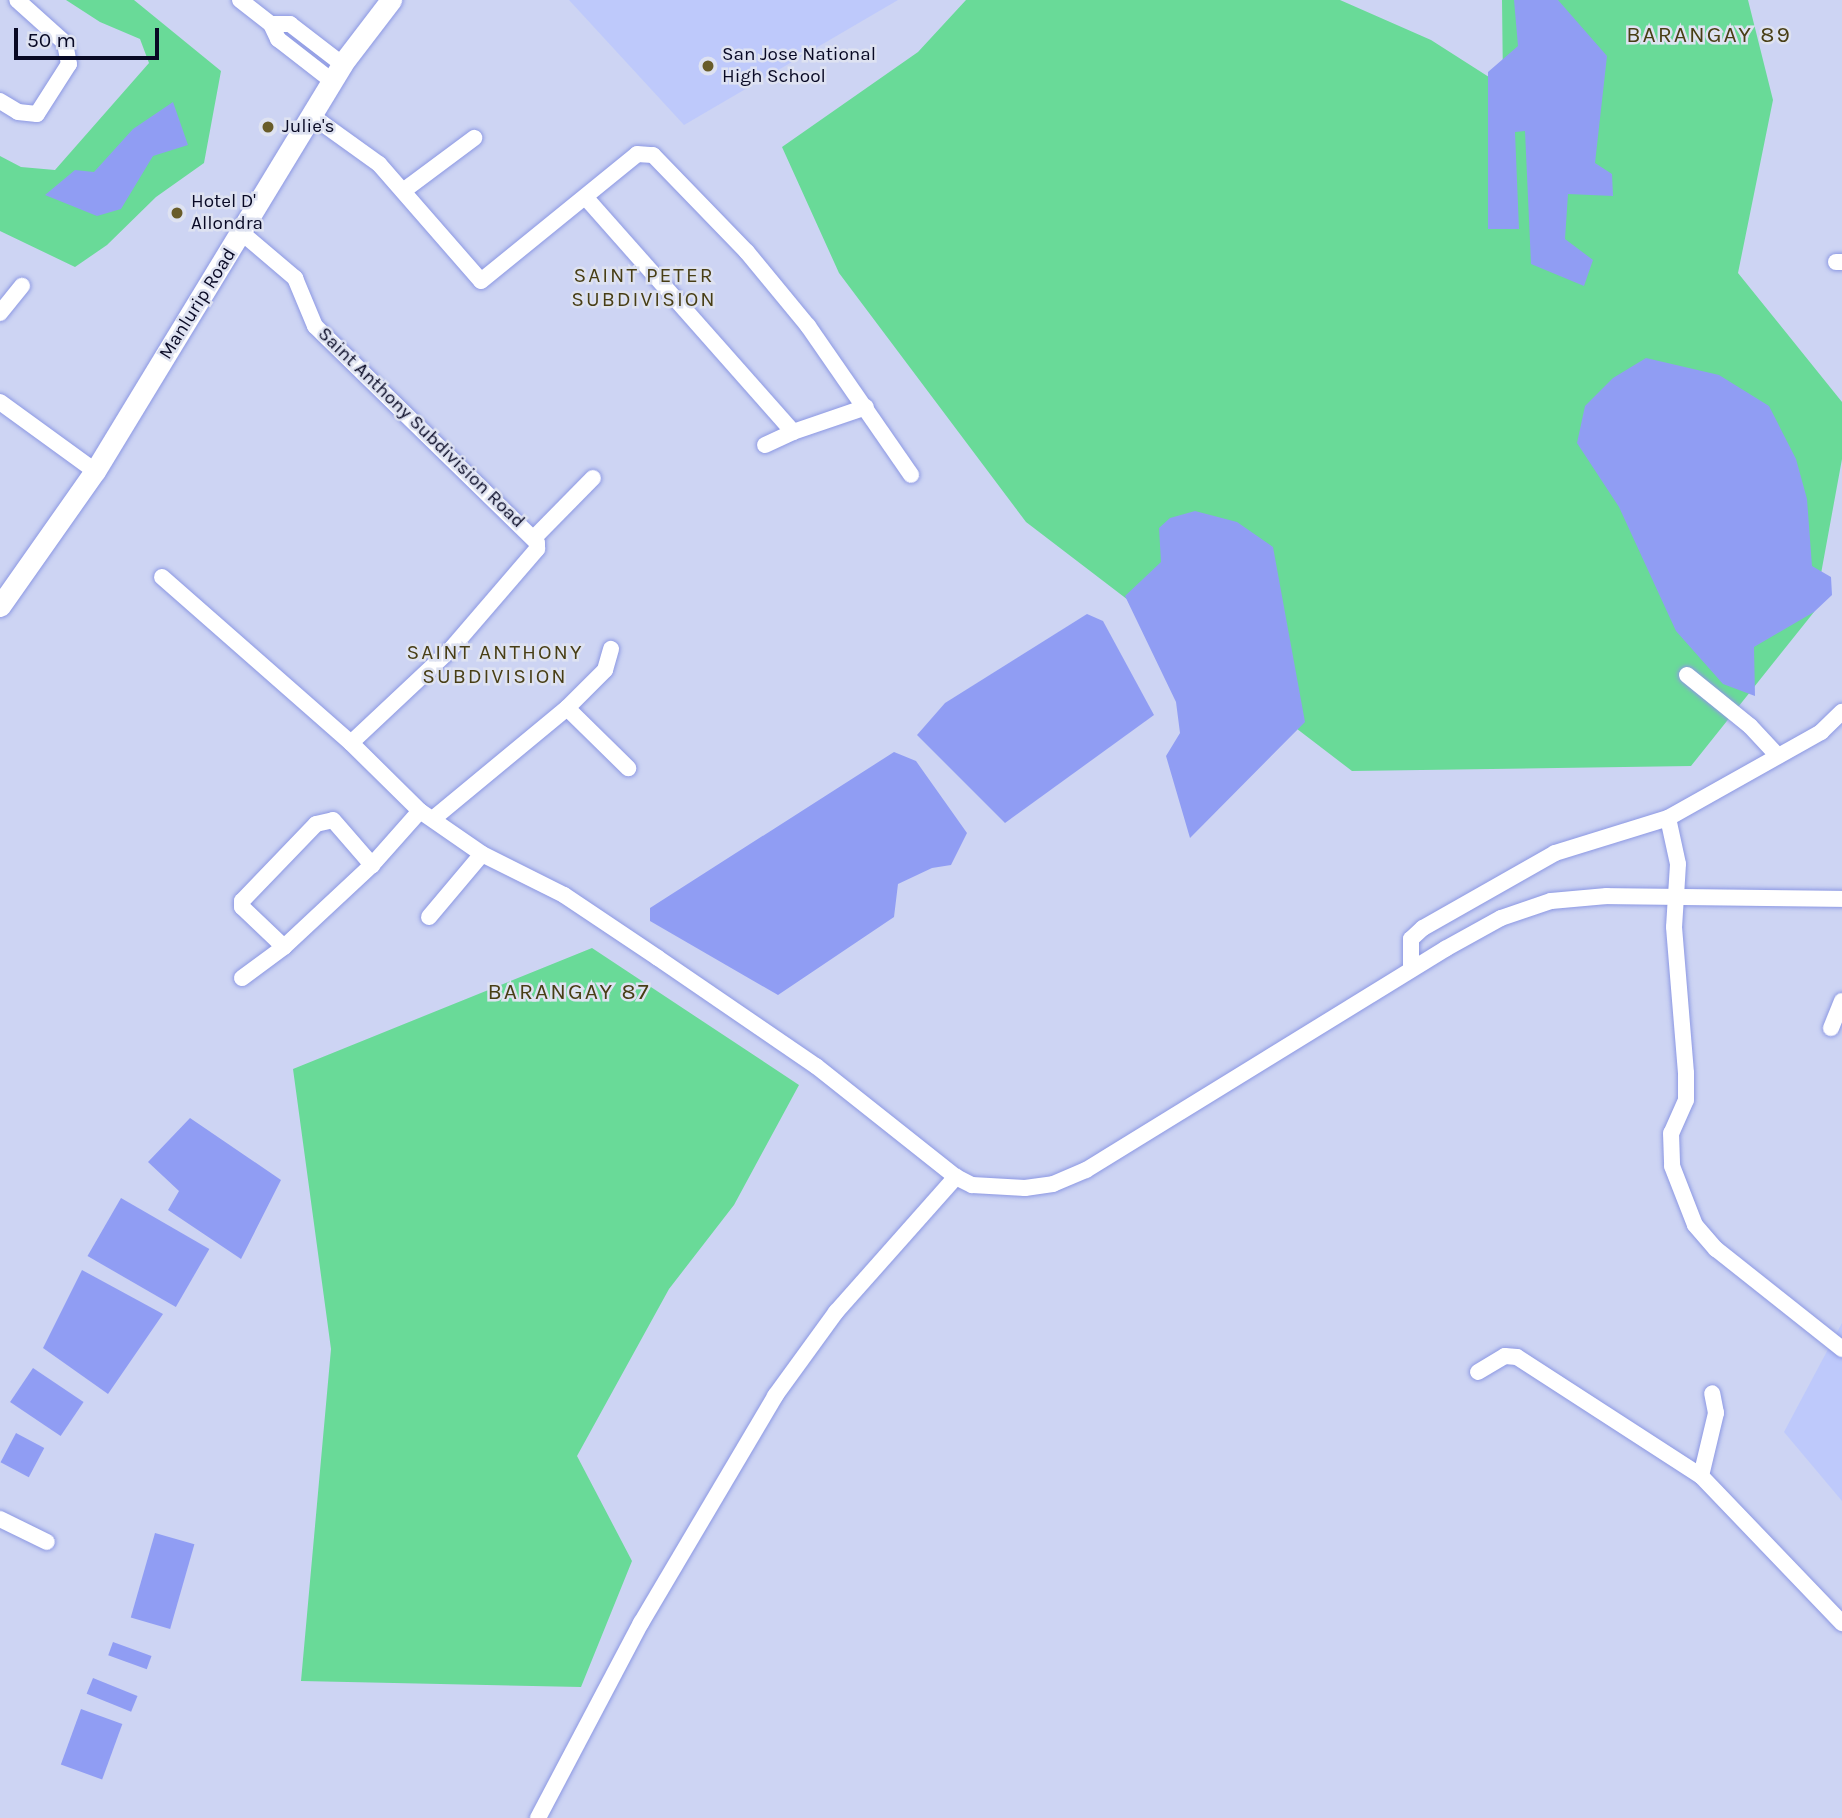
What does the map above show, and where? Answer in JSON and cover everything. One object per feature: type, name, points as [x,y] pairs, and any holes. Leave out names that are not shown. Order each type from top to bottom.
[{"type":"main road","name":"Manlurip Road","points":[[0,606],[95,471],[242,233],[337,72],[391,0]]},
{"type":"street","points":[[0,101],[18,112],[37,114],[69,64],[65,43],[17,0]]},
{"type":"street","points":[[240,0],[271,24],[278,39],[337,72]]},
{"type":"street","points":[[312,117],[379,164],[481,281],[587,199],[637,154],[653,155],[747,252],[808,326],[911,475]]},
{"type":"street","points":[[403,191],[474,138]]},
{"type":"street","points":[[587,199],[793,432]]},
{"type":"street","name":"Saint Anthony Subdivision Road","points":[[242,233],[295,278],[315,326],[534,538],[537,549],[451,649],[351,743]]},
{"type":"street","points":[[0,313],[22,286]]},
{"type":"street","points":[[0,402],[95,471]]},
{"type":"street","points":[[765,445],[793,432],[866,407]]},
{"type":"street","points":[[534,538],[593,478]]},
{"type":"street","points":[[162,577],[351,743],[427,815],[482,854],[564,895],[703,988],[816,1066],[956,1177],[972,1185],[1026,1188],[1053,1184],[1086,1170],[1411,969],[1501,918],[1551,901],[1678,896],[1842,899]]},
{"type":"street","points":[[242,978],[284,947],[427,815],[567,708],[605,670],[611,649]]},
{"type":"street","points":[[1687,675],[1750,726],[1778,756]]},
{"type":"street","points":[[567,708],[628,768]]},
{"type":"street","points":[[1411,969],[1411,939],[1423,928],[1555,853],[1668,818],[1821,732],[1842,712]]},
{"type":"street","points":[[1668,818],[1678,864],[1674,927],[1686,1100],[1671,1133],[1672,1166],[1695,1225],[1716,1250],[1842,1349]]},
{"type":"street","points":[[284,947],[242,907],[242,901],[316,824],[333,820],[372,865]]},
{"type":"street","points":[[429,917],[482,854]]},
{"type":"street","points":[[1830,1028],[1842,1002]]},
{"type":"street","points":[[538,1818],[640,1623],[775,1396],[835,1312],[956,1177]]},
{"type":"street","points":[[1478,1372],[1505,1356],[1517,1357],[1701,1476],[1842,1623]]},
{"type":"street","points":[[1701,1476],[1716,1413],[1712,1393]]},
{"type":"street","points":[[0,1519],[47,1542]]},
{"type":"shaded area","name":"San Jose National High School","points":[[569,0],[898,0],[684,125]]},
{"type":"shaded area","points":[[1842,1323],[1842,1501],[1784,1432]]},
{"type":"green space","points":[[66,0],[134,0],[221,71],[204,163],[156,197],[107,245],[75,267],[0,231],[0,156],[21,167],[55,170],[149,63],[140,39],[100,22]]},
{"type":"green space","points":[[966,0],[1340,0],[1431,40],[1503,86],[1502,0],[1748,0],[1773,100],[1738,273],[1842,402],[1842,459],[1814,612],[1691,766],[1352,771],[1026,522],[839,273],[782,147],[918,52]]},
{"type":"green space","points":[[592,948],[799,1085],[734,1205],[669,1289],[577,1456],[632,1561],[581,1687],[301,1681],[331,1349],[293,1069]]},
{"type":"water","points":[[1514,0],[1558,0],[1607,56],[1595,163],[1612,174],[1613,196],[1568,194],[1565,239],[1593,260],[1584,286],[1531,264],[1525,131],[1515,132],[1519,229],[1488,229],[1488,72],[1518,46]]},
{"type":"water","points":[[173,102],[188,145],[153,156],[121,209],[97,216],[45,195],[75,170],[94,172],[133,129]]},
{"type":"water","points":[[1646,358],[1719,375],[1769,406],[1796,459],[1807,499],[1812,566],[1831,577],[1832,595],[1814,612],[1754,647],[1755,696],[1723,684],[1676,631],[1619,507],[1577,443],[1585,406],[1613,378]]},
{"type":"water","points":[[1195,511],[1237,522],[1273,547],[1305,722],[1190,838],[1166,756],[1180,733],[1176,702],[1125,596],[1161,562],[1159,528],[1170,518]]},
{"type":"water","points":[[1087,614],[1103,621],[1154,715],[1005,823],[917,735],[945,703]]},
{"type":"water","points":[[894,752],[916,761],[967,833],[951,865],[932,868],[898,884],[894,917],[778,995],[650,921],[650,908]]},
{"type":"water","points":[[190,1118],[281,1180],[241,1259],[168,1210],[179,1191],[148,1162]]},
{"type":"water","points":[[121,1198],[209,1249],[176,1307],[88,1256]]},
{"type":"water","points":[[82,1270],[163,1314],[108,1394],[43,1348]]},
{"type":"water","points":[[33,1368],[84,1402],[61,1436],[10,1402]]},
{"type":"water","points":[[16,1433],[44,1448],[29,1477],[1,1462]]},
{"type":"water","points":[[155,1533],[194,1544],[170,1629],[131,1618]]},
{"type":"water","points":[[113,1642],[152,1656],[147,1669],[108,1655]]},
{"type":"water","points":[[93,1678],[138,1696],[131,1712],[87,1694]]},
{"type":"water","points":[[81,1709],[122,1724],[102,1779],[61,1764]]},
{"type":"place","name":"San Jose National High School","points":[[708,66]]},
{"type":"place","name":"Julie's","points":[[268,127]]},
{"type":"place","name":"Hotel D' Allondra","points":[[177,213]]},
{"type":"district","name":"BARANGAY 89","points":[[1709,35]]},
{"type":"district","name":"SAINT PETER SUBDIVISION","points":[[644,287]]},
{"type":"district","name":"SAINT ANTHONY SUBDIVISION","points":[[495,664]]},
{"type":"district","name":"BARANGAY 87","points":[[569,992]]}]
